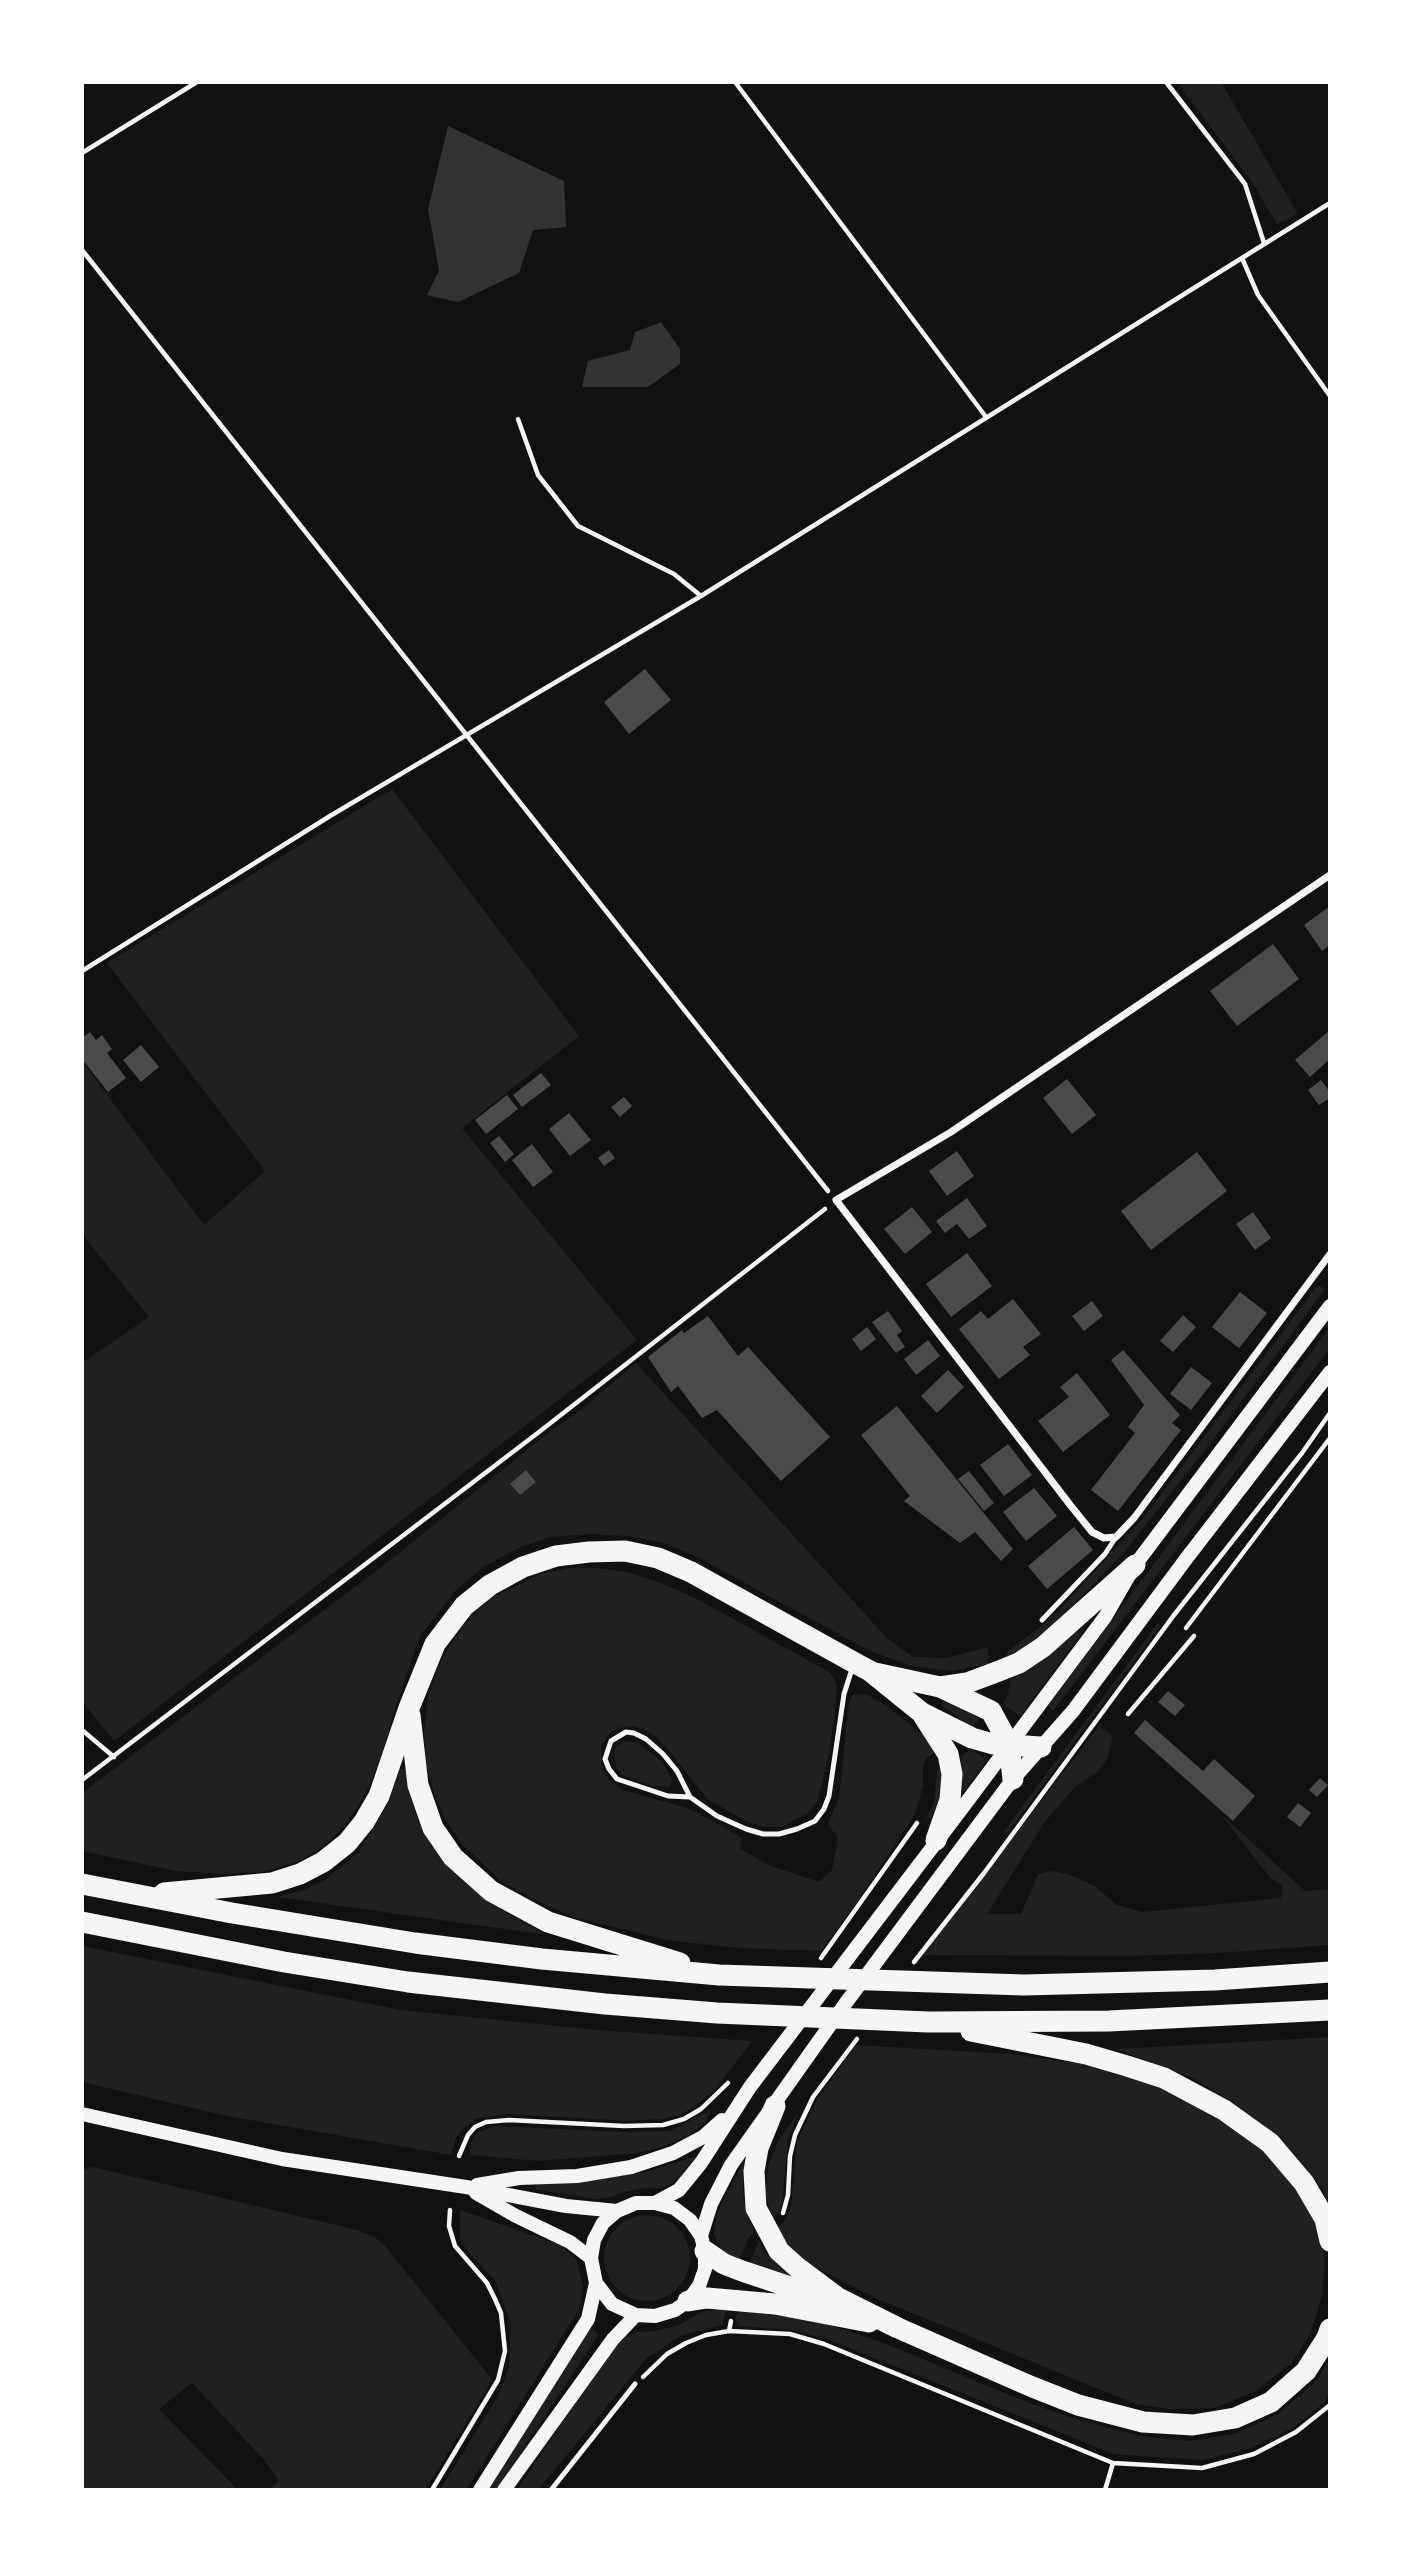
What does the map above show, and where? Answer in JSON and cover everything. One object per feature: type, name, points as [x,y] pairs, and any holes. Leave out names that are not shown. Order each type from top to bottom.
[{"type":"highway","points":[[138,1896],[272,1883],[300,1874],[323,1862],[347,1843],[364,1822],[379,1796],[409,1708],[435,1644],[464,1606],[490,1585],[523,1567],[556,1556],[625,1551],[658,1558],[691,1572],[862,1667],[922,1713],[972,1738],[993,1744],[1041,1747]]},
{"type":"highway","points":[[940,1687],[967,1683],[1019,1663],[1069,1625],[1135,1565]]},
{"type":"highway","points":[[862,1667],[940,1687],[990,1711],[1009,1744],[1013,1779]]},
{"type":"highway","points":[[409,1708],[418,1785],[433,1828],[453,1857],[491,1891],[548,1922],[719,1975]]},
{"type":"highway","points":[[922,1713],[940,1738],[951,1763],[950,1800],[936,1840]]},
{"type":"highway","points":[[82,1884],[415,1943],[542,1959],[719,1975],[1024,1985],[1215,1980],[1330,1972]]},
{"type":"highway","points":[[82,1922],[284,1962],[408,1982],[705,2012],[928,2022],[1109,2021],[1330,2010]]},
{"type":"highway","points":[[928,2022],[1086,2054],[1127,2066],[1164,2078],[1224,2110],[1270,2143],[1304,2183],[1325,2219],[1330,2241]]},
{"type":"highway","points":[[780,2099],[754,2171],[756,2208],[779,2251],[838,2298],[898,2328],[1030,2386],[1078,2405],[1143,2422],[1193,2425],[1235,2418],[1271,2402],[1306,2371],[1330,2329]]},
{"type":"highway","points":[[703,2244],[724,2264],[787,2286],[838,2298]]},
{"type":"highway","points":[[688,2301],[707,2298],[775,2304],[898,2328]]},
{"type":"main road","points":[[655,2203],[679,2190],[701,2164],[750,2087],[1105,1617],[1135,1565],[1330,1306]]},
{"type":"main road","points":[[596,2283],[612,2304],[636,2315],[655,2316],[675,2310],[688,2301],[699,2286],[705,2270],[703,2244],[711,2204],[731,2165],[845,2004],[1013,1779],[1073,1711],[1330,1372]]},
{"type":"main road","points":[[466,2187],[519,2178],[577,2176],[631,2167],[673,2153],[703,2137],[736,2107]]},
{"type":"main road","points":[[82,2114],[282,2159],[466,2187],[566,2206],[617,2211]]},
{"type":"main road","points":[[466,2187],[516,2216],[570,2242],[591,2258]]},
{"type":"main road","points":[[480,2490],[588,2319],[596,2283],[591,2258],[594,2240],[603,2223],[617,2211],[636,2203],[655,2203],[674,2208],[690,2220],[703,2244]]},
{"type":"main road","points":[[504,2490],[613,2339],[636,2315]]},
{"type":"street","points":[[1330,875],[951,1132],[836,1200],[1092,1532],[1104,1538],[1116,1537],[1134,1518],[1330,1254]]},
{"type":"lane","points":[[1042,1620],[1105,1554],[1116,1537]]},
{"type":"lane","points":[[690,1797],[668,1796],[617,1779],[608,1769],[605,1759],[611,1741],[626,1732],[634,1732],[646,1739],[677,1771],[690,1797],[717,1815],[746,1829],[763,1834],[779,1834],[797,1829],[815,1821],[824,1809],[829,1796],[844,1694],[862,1667]]},
{"type":"lane","points":[[551,2490],[635,2384]]},
{"type":"path","points":[[82,153],[197,82]]},
{"type":"path","points":[[735,82],[986,417]]},
{"type":"path","points":[[1166,82],[1245,184],[1265,243]]},
{"type":"path","points":[[82,971],[330,816],[701,596],[1330,203]]},
{"type":"path","points":[[82,250],[836,1200],[540,1432],[82,1780]]},
{"type":"path","points":[[1242,258],[1258,295],[1330,396]]},
{"type":"path","points":[[519,419],[538,475],[578,526],[674,574],[701,596]]},
{"type":"path","points":[[949,1914],[984,1873],[1174,1615],[1302,1453],[1330,1413]]},
{"type":"path","points":[[1186,1628],[1330,1438]]},
{"type":"path","points":[[1128,1714],[1194,1636]]},
{"type":"path","points":[[82,1730],[114,1757]]},
{"type":"path","points":[[459,2156],[468,2135],[475,2127],[486,2122],[509,2120],[624,2126],[663,2125],[684,2119],[701,2109],[728,2084]]},
{"type":"path","points":[[432,2490],[498,2381],[505,2351],[501,2313],[487,2283],[455,2246],[449,2226],[450,2210]]},
{"type":"path","points":[[729,2330],[790,2334],[824,2344],[1113,2463],[1202,2468],[1254,2454],[1296,2432],[1330,2405]]},
{"type":"path","points":[[1105,2490],[1113,2463]]},
{"type":"shaded area","points":[[1177,82],[1221,82],[1298,214],[1277,224],[1252,182]]},
{"type":"shaded area","points":[[448,126],[564,181],[566,227],[533,230],[519,273],[458,302],[427,295],[439,271],[428,209]]},
{"type":"shaded area","points":[[661,322],[680,349],[680,364],[648,387],[582,387],[588,361],[630,350],[635,332]]},
{"type":"shaded area","points":[[392,789],[579,1036],[462,1128],[637,1340],[114,1741],[82,1701],[82,1363],[149,1317],[82,1234],[82,1061],[204,1225],[265,1171],[107,963]]},
{"type":"shaded area","points":[[1318,1285],[1325,1289],[1210,1444],[1121,1556],[1063,1616],[1019,1652],[1004,1659],[1009,1650],[1052,1618],[1144,1517]]},
{"type":"shaded area","points":[[1330,1327],[1330,1348],[1053,1711],[1048,1706]]},
{"type":"shaded area","points":[[636,1363],[886,1637],[913,1657],[947,1658],[988,1647],[989,1664],[952,1671],[910,1666],[868,1650],[699,1558],[664,1543],[626,1536],[589,1534],[551,1537],[521,1547],[483,1567],[455,1591],[420,1636],[381,1758],[366,1793],[345,1826],[323,1847],[298,1862],[261,1872],[224,1874],[176,1871],[82,1851],[82,1793],[388,1562]]},
{"type":"shaded area","points":[[570,1568],[627,1572],[661,1583],[697,1599],[829,1672],[835,1680],[835,1711],[829,1754],[818,1800],[809,1812],[782,1827],[764,1827],[746,1821],[707,1799],[671,1753],[645,1730],[633,1726],[618,1728],[608,1735],[601,1746],[602,1768],[609,1780],[623,1790],[684,1807],[715,1822],[742,1838],[740,1849],[771,1866],[819,1882],[832,1870],[838,1838],[828,1824],[839,1798],[849,1701],[853,1695],[866,1694],[885,1705],[928,1738],[937,1751],[926,1759],[923,1766],[923,1786],[915,1814],[821,1951],[737,1948],[667,1940],[574,1917],[502,1882],[464,1846],[446,1821],[435,1796],[426,1764],[424,1733],[428,1696],[441,1660],[465,1623],[491,1598],[543,1573]]},
{"type":"shaded area","points":[[1158,1623],[1161,1625],[1007,1834],[1004,1831]]},
{"type":"shaded area","points":[[1078,1630],[1082,1633],[1020,1716],[1003,1704],[1008,1695],[1010,1680],[1044,1660]]},
{"type":"shaded area","points":[[944,1700],[981,1717],[973,1728],[941,1705]]},
{"type":"shaded area","points":[[1099,1726],[1113,1736],[1107,1759],[1097,1772],[1076,1786],[1044,1823],[987,1914],[1021,1914],[1038,1874],[1051,1871],[1068,1874],[1095,1886],[1117,1905],[1142,1912],[1281,1898],[1283,1886],[1272,1879],[1220,1813],[1305,1891],[1330,1889],[1330,1945],[1127,1956],[923,1955]]},
{"type":"shaded area","points":[[625,1741],[638,1743],[661,1761],[672,1779],[670,1787],[652,1786],[622,1775],[616,1768],[614,1751],[616,1746]]},
{"type":"shaded area","points":[[971,1749],[987,1760],[963,1792],[961,1757]]},
{"type":"shaded area","points":[[941,1767],[942,1787],[939,1800],[931,1817],[926,1818],[934,1802],[937,1771]]},
{"type":"shaded area","points":[[399,1769],[407,1769],[416,1816],[431,1845],[462,1878],[505,1912],[547,1935],[277,1897],[304,1890],[326,1879],[359,1852],[390,1800]]},
{"type":"shaded area","points":[[82,1946],[401,2010],[597,2030],[752,2041],[713,2092],[683,2114],[663,2119],[627,2121],[509,2114],[477,2118],[456,2138],[451,2155],[227,2116],[82,2082]]},
{"type":"shaded area","points":[[1330,2037],[1330,2207],[1321,2187],[1295,2154],[1258,2120],[1192,2078],[1116,2049]]},
{"type":"shaded area","points":[[856,2045],[1012,2054],[1095,2066],[1162,2085],[1224,2117],[1267,2150],[1300,2190],[1317,2224],[1325,2260],[1322,2296],[1311,2332],[1293,2362],[1256,2391],[1214,2408],[1169,2409],[1136,2404],[880,2300],[818,2269],[797,2253],[776,2230],[791,2208],[797,2141],[818,2098]]},
{"type":"shaded area","points":[[712,2110],[704,2124],[687,2136],[662,2147],[638,2153],[539,2161],[469,2155],[473,2138],[496,2126],[624,2132],[669,2131]]},
{"type":"shaded area","points":[[798,2113],[788,2140],[782,2202],[780,2210],[772,2220],[766,2195],[768,2167],[778,2141]]},
{"type":"shaded area","points":[[697,2156],[673,2183],[661,2188],[646,2188],[595,2199],[535,2189],[537,2185],[646,2172]]},
{"type":"shaded area","points":[[742,2165],[745,2208],[754,2232],[739,2260],[722,2251],[714,2234],[716,2217],[722,2202]]},
{"type":"shaded area","points":[[93,2167],[357,2230],[376,2238],[385,2246],[491,2378],[487,2389],[425,2490],[268,2490],[279,2481],[266,2462],[192,2383],[159,2409],[238,2490],[82,2490],[82,2170]]},
{"type":"shaded area","points":[[460,2210],[561,2245],[577,2261],[583,2288],[580,2308],[466,2490],[440,2490],[498,2396],[509,2367],[511,2324],[495,2280],[467,2251],[460,2237]]},
{"type":"shaded area","points":[[647,2215],[671,2222],[683,2234],[690,2258],[683,2282],[671,2294],[647,2301],[623,2294],[611,2282],[604,2258],[611,2234],[623,2222]]},
{"type":"shaded area","points":[[759,2241],[766,2254],[795,2278],[749,2264]]},
{"type":"shaded area","points":[[726,2310],[722,2325],[682,2335],[646,2359],[538,2490],[517,2490],[613,2346],[622,2337],[679,2325],[704,2311]]},
{"type":"shaded area","points":[[740,2311],[813,2319],[886,2344],[1072,2418],[1140,2436],[1191,2441],[1238,2433],[1278,2414],[1316,2381],[1330,2358],[1330,2394],[1324,2403],[1293,2428],[1252,2448],[1202,2460],[1114,2454],[827,2339],[792,2330],[739,2326],[735,2317]]},
{"type":"shaded area","points":[[590,2328],[599,2334],[496,2490],[486,2490]]},
{"type":"building","points":[[645,669],[671,700],[629,734],[604,702]]},
{"type":"building","points":[[1330,906],[1330,945],[1322,951],[1304,925]]},
{"type":"building","points":[[1273,944],[1299,979],[1237,1026],[1210,991]]},
{"type":"building","points":[[1329,1031],[1330,1059],[1310,1077],[1295,1060]]},
{"type":"building","points":[[90,1032],[96,1040],[102,1035],[112,1049],[107,1053],[126,1078],[108,1092],[82,1059],[82,1038]]},
{"type":"building","points":[[141,1045],[159,1067],[141,1082],[123,1060]]},
{"type":"building","points":[[541,1073],[551,1085],[522,1107],[513,1095]]},
{"type":"building","points":[[1067,1079],[1096,1115],[1072,1134],[1043,1098]]},
{"type":"building","points":[[1321,1080],[1330,1092],[1330,1098],[1319,1105],[1308,1090]]},
{"type":"building","points":[[507,1095],[518,1109],[486,1134],[475,1120]]},
{"type":"building","points":[[624,1097],[632,1106],[620,1117],[611,1107]]},
{"type":"building","points":[[569,1113],[591,1140],[570,1156],[549,1129]]},
{"type":"building","points":[[499,1136],[514,1154],[505,1162],[490,1143]]},
{"type":"building","points":[[532,1144],[553,1172],[533,1187],[512,1160]]},
{"type":"building","points":[[609,1150],[615,1158],[604,1166],[598,1158]]},
{"type":"building","points":[[957,1151],[974,1176],[947,1196],[929,1171]]},
{"type":"building","points":[[1197,1152],[1227,1191],[1151,1250],[1121,1211]]},
{"type":"building","points":[[967,1198],[987,1226],[969,1239],[957,1224],[945,1233],[936,1221]]},
{"type":"building","points":[[912,1207],[932,1232],[905,1254],[884,1229]]},
{"type":"building","points":[[1253,1212],[1271,1238],[1255,1250],[1236,1224]]},
{"type":"building","points":[[967,1253],[992,1286],[951,1317],[926,1284]]},
{"type":"building","points":[[1240,1292],[1267,1313],[1239,1348],[1212,1327]]},
{"type":"building","points":[[1013,1299],[1041,1334],[1023,1347],[1030,1355],[999,1379],[959,1329],[981,1311],[988,1319]]},
{"type":"building","points":[[1092,1301],[1103,1316],[1084,1331],[1072,1316]]},
{"type":"building","points":[[888,1311],[902,1331],[897,1335],[905,1347],[896,1353],[872,1322]]},
{"type":"building","points":[[1183,1315],[1196,1327],[1173,1352],[1160,1341]]},
{"type":"building","points":[[708,1316],[738,1356],[748,1347],[830,1437],[781,1481],[717,1410],[702,1418],[678,1386],[671,1392],[648,1357],[682,1330],[684,1333]]},
{"type":"building","points":[[867,1327],[876,1339],[861,1351],[852,1339]]},
{"type":"building","points":[[928,1340],[940,1356],[916,1375],[904,1359]]},
{"type":"building","points":[[1123,1350],[1180,1415],[1172,1423],[1181,1430],[1118,1511],[1091,1490],[1135,1433],[1128,1427],[1144,1405],[1111,1360]]},
{"type":"building","points":[[1191,1367],[1212,1383],[1191,1410],[1170,1394]]},
{"type":"building","points":[[948,1370],[964,1387],[937,1413],[921,1396]]},
{"type":"building","points":[[1077,1373],[1110,1415],[1063,1452],[1038,1421],[1069,1397],[1060,1387]]},
{"type":"building","points":[[897,1406],[1013,1549],[1001,1561],[975,1532],[960,1543],[904,1501],[910,1496],[861,1435]]},
{"type":"building","points":[[1008,1444],[1032,1475],[1004,1496],[980,1465]]},
{"type":"building","points":[[526,1470],[536,1482],[520,1495],[510,1484]]},
{"type":"building","points":[[969,1471],[994,1503],[984,1511],[958,1479]]},
{"type":"building","points":[[1034,1488],[1057,1516],[1026,1541],[1003,1512]]},
{"type":"building","points":[[1074,1527],[1093,1550],[1047,1589],[1028,1566]]},
{"type":"building","points":[[1168,1691],[1185,1705],[1175,1716],[1158,1702]]},
{"type":"building","points":[[1145,1720],[1203,1771],[1214,1759],[1255,1796],[1233,1821],[1134,1733]]},
{"type":"building","points":[[1320,1778],[1328,1785],[1317,1797],[1309,1790]]},
{"type":"building","points":[[1298,1803],[1311,1813],[1300,1827],[1287,1817]]}]
